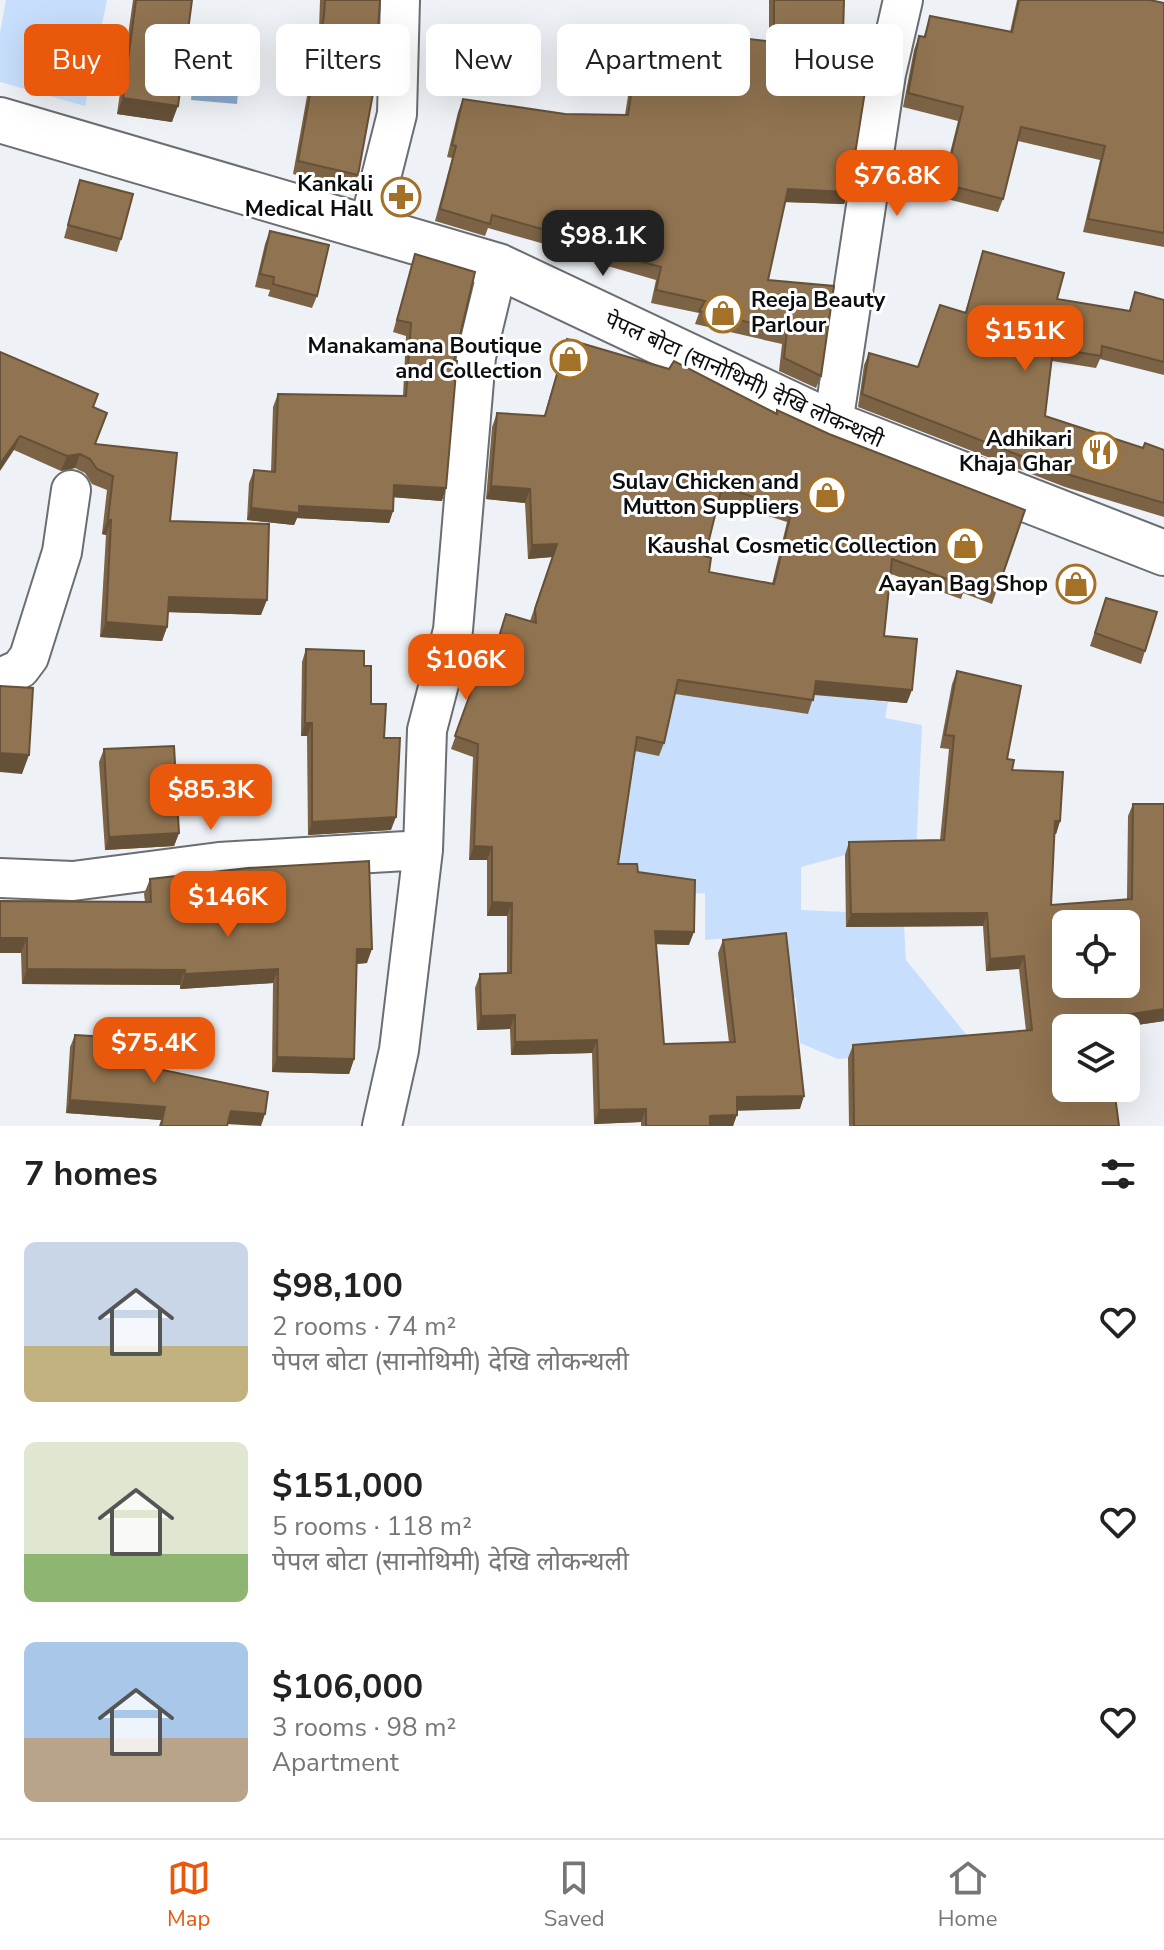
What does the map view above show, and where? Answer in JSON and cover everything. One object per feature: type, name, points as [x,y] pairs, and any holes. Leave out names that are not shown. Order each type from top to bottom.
[{"type":"main road","name":"पेपल बोटा (सानोथिमी) देखि लोकन्थली","points":[[0,120],[498,266],[833,424],[1164,553]]},
{"type":"street","points":[[368,229],[397,114],[400,0]]},
{"type":"street","points":[[833,424],[886,74],[903,0]]},
{"type":"street","points":[[382,1126],[399,1050],[423,850],[427,730],[453,630],[476,357],[498,266]]},
{"type":"street","points":[[0,678],[20,669],[29,657],[62,552],[71,490]]},
{"type":"street","points":[[0,878],[73,881],[219,862],[423,850]]},
{"type":"shaded area","points":[[6,0],[107,0],[102,24],[24,24],[24,89],[0,82],[0,33]]},
{"type":"shaded area","points":[[50,96],[87,96],[85,106]]},
{"type":"shaded area","points":[[191,96],[238,96],[237,104],[191,100]]},
{"type":"shaded area","points":[[815,666],[855,666],[852,698],[888,702],[885,718],[922,725],[916,854],[845,855],[801,867],[801,910],[846,912],[847,927],[904,926],[906,960],[977,1048],[838,1059],[800,1043],[796,998],[787,992],[781,934],[705,940],[705,893],[690,894],[613,877],[559,733],[675,694],[808,714]]},
{"type":"building","points":[[136,0],[192,0],[189,24],[145,24],[145,96],[179,96],[178,106],[123,98],[129,96],[129,53]]},
{"type":"building","points":[[325,0],[380,0],[378,24],[323,24]]},
{"type":"building","points":[[774,0],[844,0],[843,24],[774,24]]},
{"type":"building","points":[[1019,0],[1150,0],[1164,3],[1164,233],[1088,219],[1105,146],[1021,127],[1003,199],[944,184],[963,107],[908,93],[919,36],[925,37],[930,16],[1012,32]]},
{"type":"building","points":[[750,39],[766,41],[766,96],[864,96],[849,192],[788,189],[768,280],[834,286],[821,376],[784,358],[787,331],[699,311],[705,301],[656,290],[661,267],[608,253],[610,248],[492,215],[490,224],[440,209],[456,146],[452,145],[463,99],[565,114],[628,115],[631,96],[750,96]]},
{"type":"building","points":[[310,96],[373,96],[358,175],[298,161]]},
{"type":"building","points":[[80,180],[133,194],[121,239],[68,225]]},
{"type":"building","points":[[270,231],[329,245],[317,296],[273,284],[274,277],[260,274]]},
{"type":"building","points":[[983,251],[1064,273],[1057,299],[1130,311],[1135,292],[1164,300],[1164,362],[1102,346],[1101,356],[1053,348],[1045,416],[1143,448],[1145,443],[1164,450],[1164,503],[1070,475],[862,394],[869,353],[918,367],[940,305],[966,313]]},
{"type":"building","points":[[415,254],[475,272],[454,361],[457,361],[446,488],[394,485],[393,511],[299,506],[299,513],[251,508],[254,470],[275,472],[278,394],[406,396],[411,323],[397,320]]},
{"type":"building","points":[[567,339],[669,369],[674,361],[777,414],[777,410],[829,434],[1025,510],[997,591],[968,580],[966,586],[892,559],[884,636],[917,639],[912,690],[816,681],[813,700],[678,680],[664,743],[637,737],[618,864],[637,864],[638,872],[695,880],[694,932],[655,931],[664,1044],[735,1042],[723,940],[786,933],[804,1096],[737,1097],[737,1115],[710,1116],[710,1126],[646,1126],[646,1109],[599,1110],[597,1040],[515,1042],[515,1015],[481,1016],[480,974],[511,973],[512,903],[492,902],[492,847],[474,846],[478,744],[455,736],[486,650],[494,653],[506,614],[536,623],[535,609],[557,544],[532,545],[530,489],[491,486],[497,413],[545,416]],"holes":[[[722,487],[792,509],[774,584],[709,572],[711,558],[705,556]]]},
{"type":"building","points":[[0,352],[98,394],[93,407],[107,413],[95,444],[177,453],[170,521],[269,524],[267,600],[169,597],[167,627],[106,622],[111,520],[108,520],[113,476],[97,469],[90,459],[80,454],[67,456],[20,436],[0,464]]},
{"type":"building","points":[[1106,598],[1157,612],[1145,651],[1095,633]]},
{"type":"building","points":[[306,649],[364,651],[364,666],[371,666],[371,704],[386,704],[384,738],[400,738],[396,817],[312,822],[312,723],[305,723]]},
{"type":"building","points":[[957,671],[1021,686],[1007,759],[1014,760],[1012,770],[1063,772],[1060,821],[1055,821],[1051,905],[1132,899],[1133,804],[1164,804],[1164,1009],[1131,1014],[1052,1014],[1052,1102],[1116,1102],[1119,1126],[854,1126],[853,1045],[1032,1030],[1024,956],[990,959],[987,913],[851,914],[849,842],[944,840],[954,736],[945,735]]},
{"type":"building","points":[[0,686],[33,688],[29,755],[0,753]]},
{"type":"building","points":[[174,746],[179,833],[109,837],[104,749]]},
{"type":"building","points":[[369,861],[372,949],[357,949],[354,1059],[277,1057],[278,969],[185,974],[185,970],[27,969],[27,938],[0,938],[0,901],[151,902],[150,879],[248,868]]},
{"type":"building","points":[[75,1035],[140,1039],[139,1065],[268,1092],[265,1114],[231,1111],[227,1126],[161,1126],[165,1107],[70,1100]]},
{"type":"place","name":"Kankali Medical Hall","points":[[401,197]]},
{"type":"place","name":"Reeja Beauty Parlour","points":[[723,313]]},
{"type":"place","name":"Manakamana Boutique and Collection","points":[[570,359]]},
{"type":"place","name":"Adhikari Khaja Ghar","points":[[1100,452]]},
{"type":"place","name":"Sulav Chicken and Mutton Suppliers","points":[[827,495]]},
{"type":"place","name":"Kaushal Cosmetic Collection","points":[[965,546]]},
{"type":"place","name":"Aayan Bag Shop","points":[[1076,584]]}]
